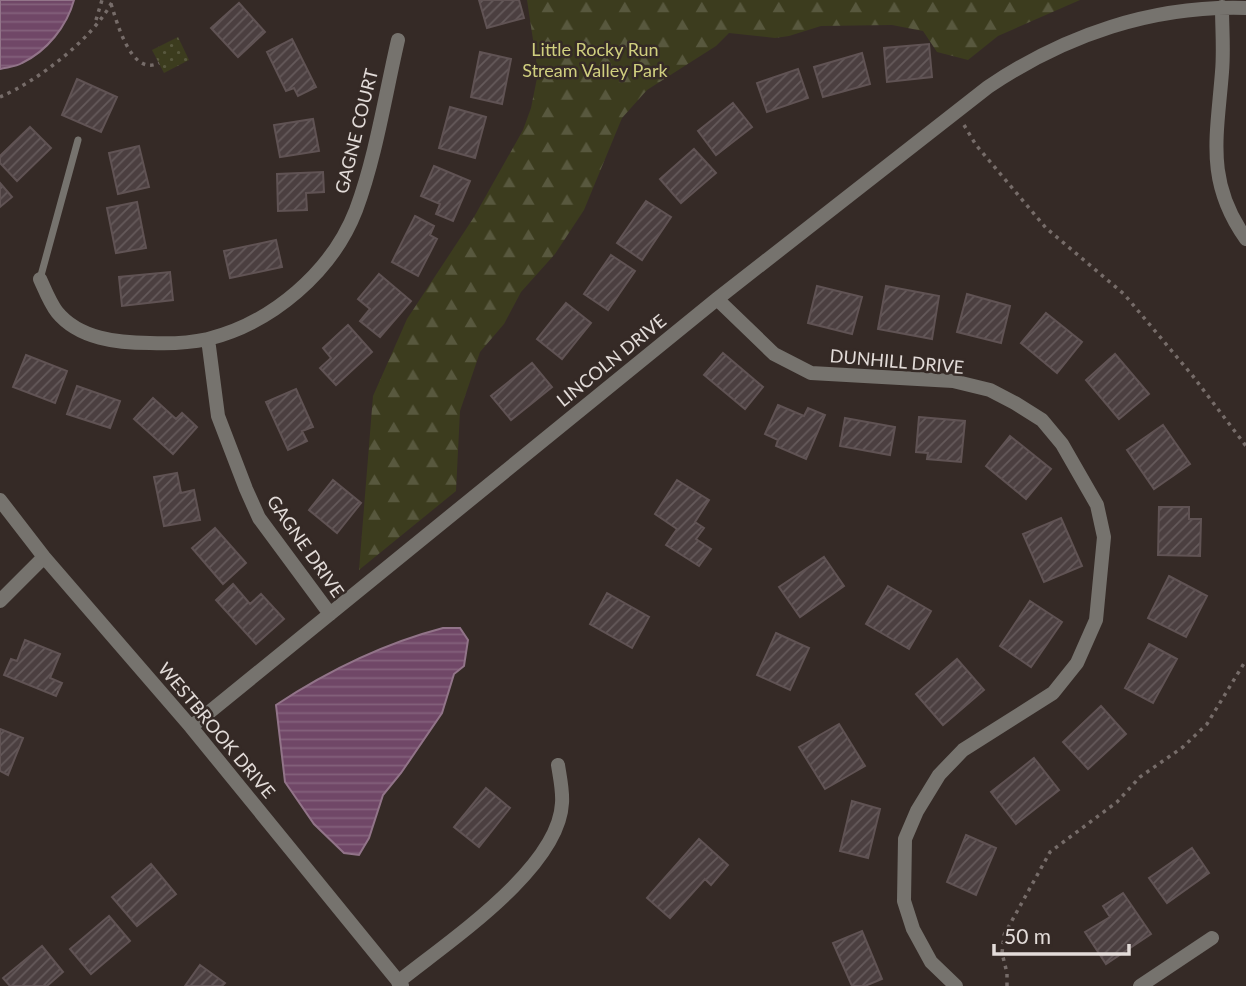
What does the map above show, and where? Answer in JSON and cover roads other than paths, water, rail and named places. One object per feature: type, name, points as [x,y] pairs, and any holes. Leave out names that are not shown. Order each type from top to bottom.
[{"type":"street","name":"LINCOLN DRIVE","points":[[191,727],[717,299],[955,111],[1012,71],[1069,41],[1148,15],[1222,7],[1246,8]]},
{"type":"street","points":[[1222,7],[1223,68],[1215,152],[1230,212],[1246,239]]},
{"type":"street","name":"GAGNE COURT","points":[[40,279],[55,310],[65,320],[98,337],[134,343],[177,344],[208,339],[232,331],[286,300],[315,274],[340,241],[355,213],[367,177],[398,40]]},
{"type":"street","name":"DUNHILL DRIVE","points":[[717,299],[774,354],[811,373],[953,381],[990,390],[1015,403],[1042,420],[1062,444],[1097,505],[1104,537],[1096,620],[1077,663],[1053,693],[963,750],[939,775],[917,811],[905,839],[904,901],[913,929],[930,962],[956,986]]},
{"type":"street","name":"GAGNE DRIVE","points":[[208,339],[218,416],[246,489],[259,518],[330,614]]},
{"type":"street","name":"WESTBROOK DRIVE","points":[[0,500],[44,557],[191,727],[400,984]]},
{"type":"street","points":[[0,601],[44,557]]},
{"type":"street","points":[[400,984],[495,905],[542,852],[557,825],[562,803],[558,765]]},
{"type":"street","points":[[1140,986],[1212,938]]},
{"type":"lane","points":[[40,279],[78,140]]},
{"type":"park label","name":"Little Rocky Run Stream Valley Park","points":[[595,59]]}]
